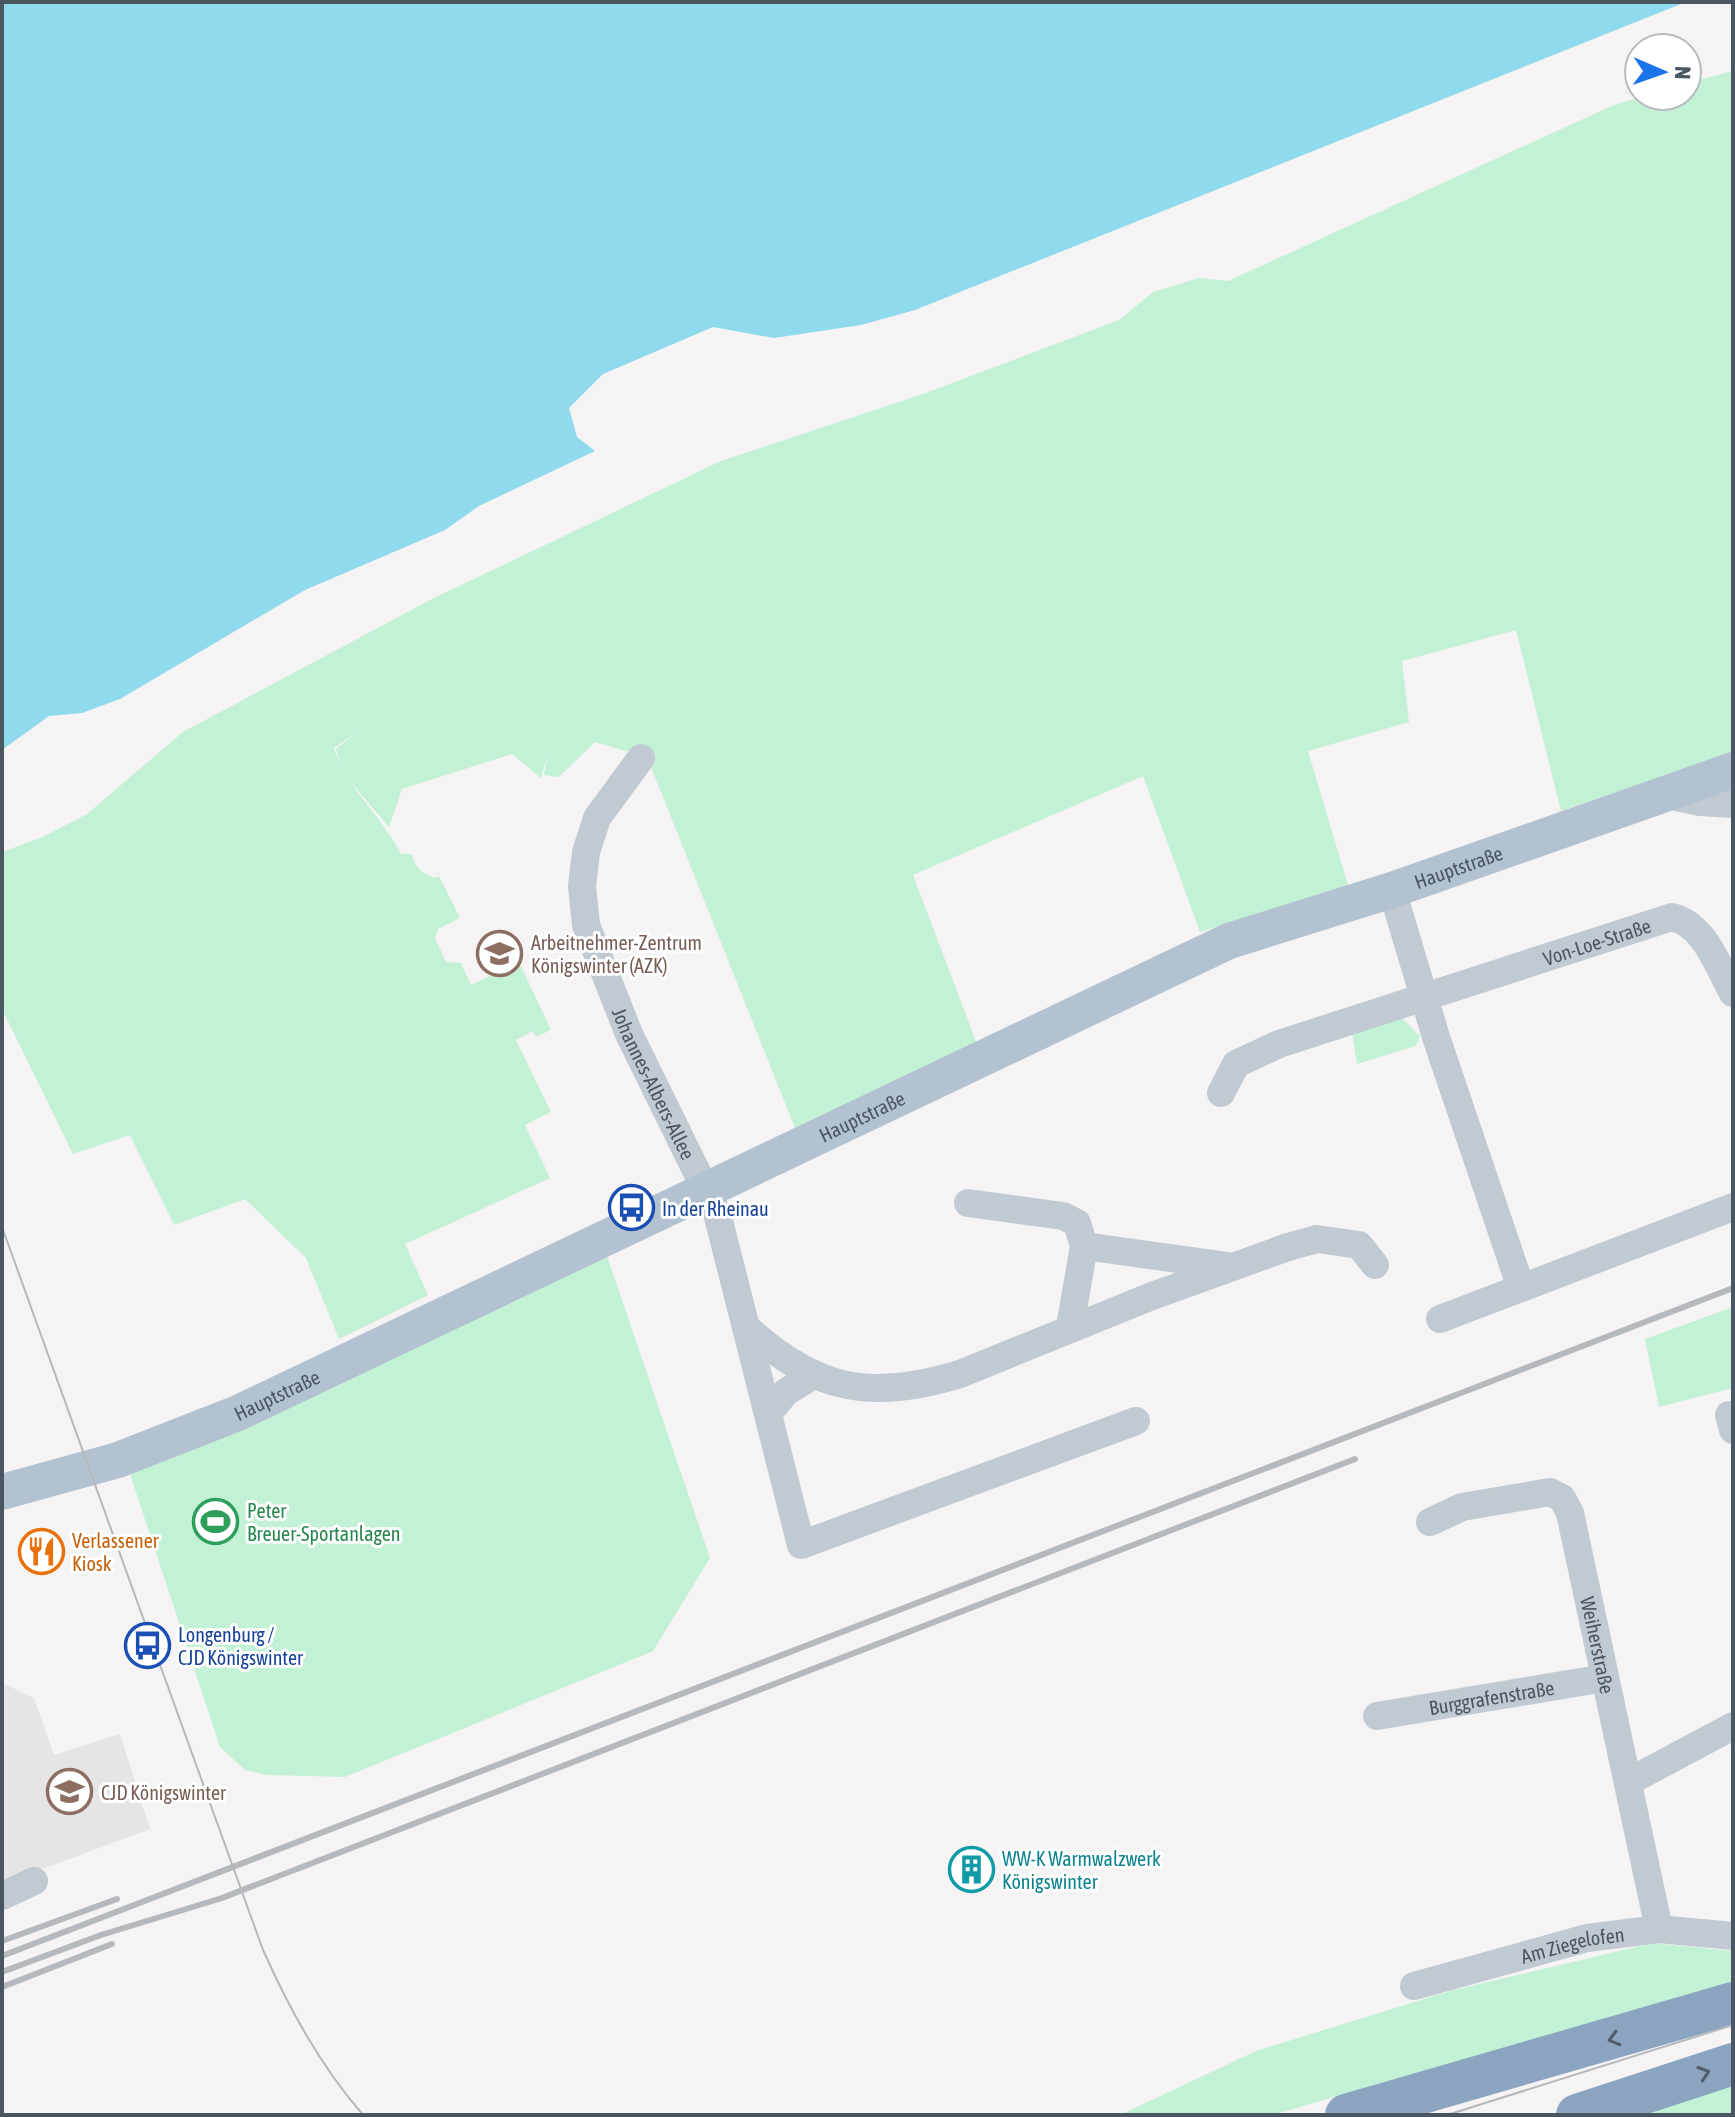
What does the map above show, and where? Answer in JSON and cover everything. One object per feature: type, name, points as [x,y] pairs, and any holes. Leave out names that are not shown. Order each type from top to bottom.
[{"type":"highway","points":[[1346,2115],[1733,2003]]},
{"type":"highway","points":[[1577,2115],[1733,2064]]},
{"type":"main road","name":"Hauptstraße","points":[[2,1492],[103,1464],[238,1413],[1229,941],[1392,890],[1733,770]]},
{"type":"street","name":"Johannes-Albers-Allee","points":[[641,758],[597,818],[589,841],[582,886],[586,925],[629,1034],[706,1189]]},
{"type":"street","points":[[1663,794],[1700,802],[1733,804]]},
{"type":"street","points":[[1392,890],[1424,999],[1521,1288]]},
{"type":"street","name":"Von-Loe-Straße","points":[[1221,1093],[1236,1064],[1279,1044],[1672,917],[1688,921],[1697,929],[1733,993]]},
{"type":"street","points":[[706,1189],[717,1213],[748,1329],[801,1545],[1136,1421]]},
{"type":"street","points":[[968,1203],[1063,1216],[1077,1223],[1084,1246],[1070,1327]]},
{"type":"street","points":[[1440,1319],[1733,1207]]},
{"type":"street","points":[[748,1329],[778,1356],[812,1376],[852,1386],[877,1387],[938,1381],[1070,1327],[1317,1239],[1359,1245],[1375,1265]]},
{"type":"street","points":[[1084,1246],[1234,1267]]},
{"type":"street","points":[[768,1414],[786,1392],[812,1376]]},
{"type":"street","name":"Weiherstraße","points":[[1430,1522],[1462,1507],[1550,1492],[1562,1498],[1570,1513],[1659,1929]]},
{"type":"street","name":"Burggrafenstraße","points":[[1377,1716],[1605,1678]]},
{"type":"street","points":[[1628,1782],[1733,1726]]},
{"type":"street","points":[[2,1896],[34,1881]]},
{"type":"street","name":"Am Ziegelofen","points":[[1414,1986],[1587,1938],[1659,1929],[1733,1936]]},
{"type":"shaded area","name":"CJD Königswinter","points":[[2,1683],[34,1698],[54,1755],[120,1734],[150,1829],[2,1884]]},
{"type":"green space","points":[[1733,71],[1733,752],[1561,811],[1516,630],[1402,661],[1409,722],[1308,751],[1348,885],[1200,932],[1143,776],[913,875],[977,1044],[795,1128],[647,757],[595,742],[559,777],[544,775],[547,756],[541,778],[512,754],[402,789],[389,827],[352,783],[401,854],[411,854],[421,871],[435,878],[439,876],[460,918],[438,929],[435,938],[446,962],[461,963],[471,985],[519,962],[551,1030],[536,1037],[533,1031],[516,1040],[551,1112],[525,1125],[550,1178],[405,1244],[428,1295],[339,1339],[306,1258],[245,1199],[174,1225],[130,1135],[73,1154],[2,1009],[2,852],[43,837],[87,814],[183,732],[432,599],[721,461],[923,394],[1119,320],[1153,292],[1199,278],[1228,281],[1614,105],[1623,102],[1623,112],[1703,112],[1703,79]],"holes":[[[357,732],[336,749],[340,764],[334,748]]]},
{"type":"green space","points":[[1400,1016],[1420,1036],[1416,1046],[1357,1064],[1352,1033]]},
{"type":"green space","points":[[607,1256],[710,1558],[653,1651],[345,1777],[267,1775],[245,1770],[220,1747],[129,1471]]},
{"type":"green space","points":[[1733,1307],[1733,1388],[1659,1407],[1645,1339]]},
{"type":"green space","points":[[1653,1943],[1733,1951],[1733,1982],[1272,2115],[1120,2115],[1256,2051],[1450,1991]]},
{"type":"green space","points":[[1733,2085],[1733,2115],[1639,2115]]},
{"type":"water","points":[[2,2],[1686,2],[915,310],[861,325],[774,338],[713,327],[603,374],[569,408],[577,437],[595,451],[479,506],[445,530],[305,590],[120,699],[82,713],[49,716],[2,750]]},
{"type":"tram line","points":[[2,1227],[263,1950],[307,2036],[333,2077],[363,2115]]},
{"type":"tram line","points":[[1447,2115],[1733,2025]]},
{"type":"railway","points":[[2,1956],[1733,1288]]},
{"type":"railway","points":[[2,1972],[101,1935],[222,1898],[1355,1459]]},
{"type":"railway","points":[[2,1941],[117,1899]]},
{"type":"railway","points":[[2,1987],[112,1944]]},
{"type":"place","name":"Arbeitnehmer-Zentrum Königswinter (AZK)","points":[[500,954]]},
{"type":"place","name":"In der Rheinau","points":[[631,1208]]},
{"type":"place","name":"Peter Breuer-Sportanlagen","points":[[216,1521]]},
{"type":"place","name":"Verlassener Kiosk","points":[[41,1552]]},
{"type":"place","name":"Longenburg / CJD Königswinter","points":[[147,1646]]},
{"type":"place","name":"CJD Königswinter","points":[[70,1792]]},
{"type":"place","name":"WW-K Warmwalzwerk Königswinter","points":[[971,1870]]}]
